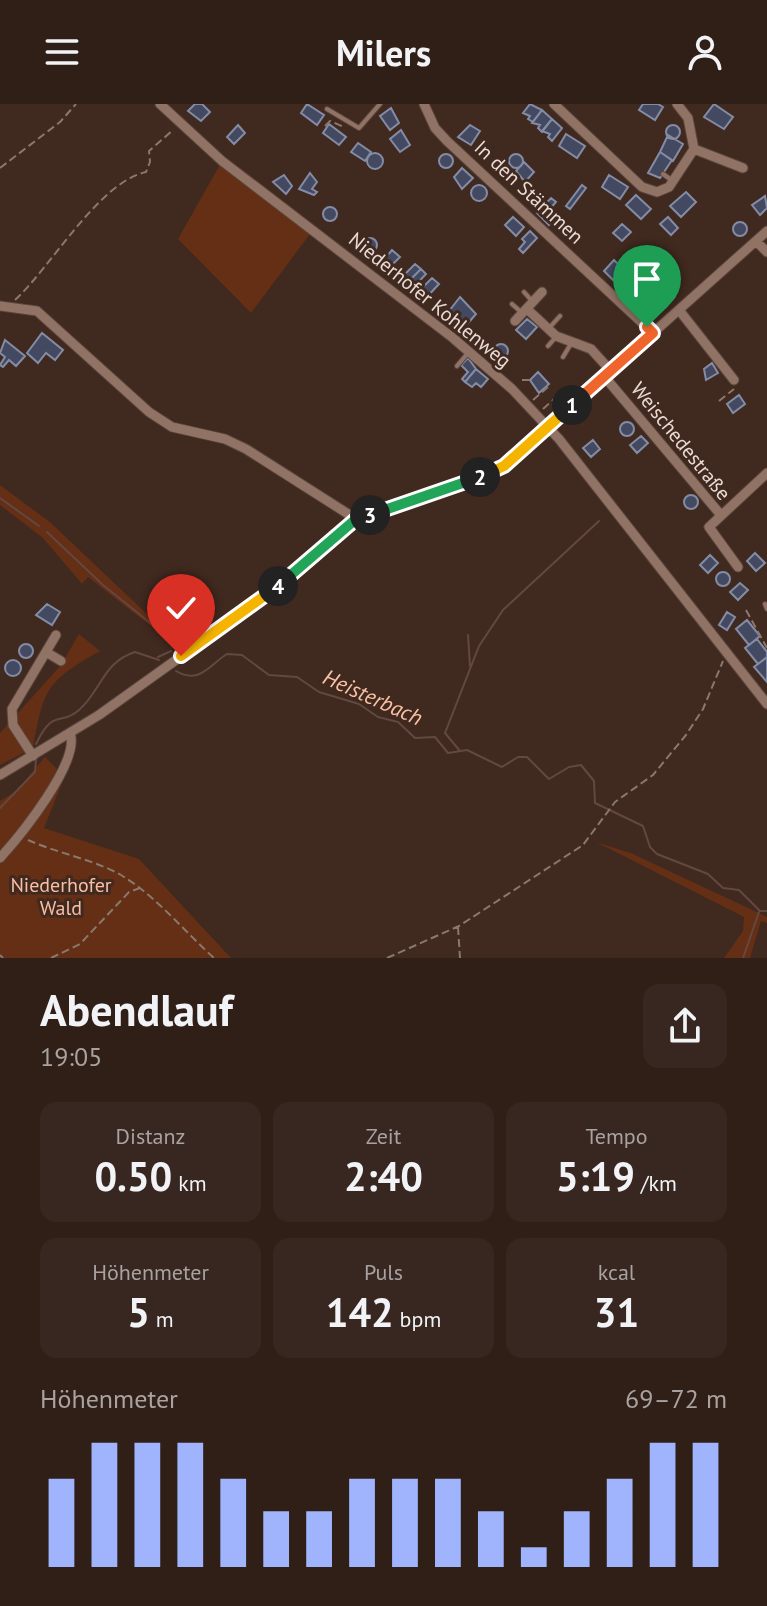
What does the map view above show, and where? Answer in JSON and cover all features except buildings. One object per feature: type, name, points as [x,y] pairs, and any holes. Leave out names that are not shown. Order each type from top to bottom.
[{"type":"street","name":"Niederhofer Kohlenweg","points":[[160,104],[180,124],[470,351],[548,427],[767,704]]},
{"type":"street","name":"In den Stämmen","points":[[424,104],[435,128],[447,141],[653,333]]},
{"type":"street","points":[[554,104],[642,187],[657,192],[673,181],[694,149],[688,118],[677,104]]},
{"type":"street","points":[[694,149],[743,168]]},
{"type":"street","points":[[0,775],[70,733],[253,605],[356,519],[504,466],[767,231]]},
{"type":"street","points":[[756,241],[767,252]]},
{"type":"street","points":[[542,292],[525,312],[556,336]]},
{"type":"street","points":[[4,306],[37,311],[149,412],[172,427],[225,439],[246,449],[356,519]]},
{"type":"street","points":[[679,310],[734,380]]},
{"type":"street","name":"Weischedestraße","points":[[556,336],[591,349],[607,373],[686,467],[720,514],[711,522],[711,532],[731,552],[738,567]]},
{"type":"street","points":[[720,514],[767,473]]},
{"type":"street","points":[[33,756],[13,725],[12,709],[56,635]]},
{"type":"street","points":[[46,652],[61,661]]},
{"type":"street","points":[[0,858],[20,836],[67,758],[73,741],[70,733]]},
{"type":"lane","points":[[327,109],[359,128],[380,104]]},
{"type":"lane","points":[[663,174],[673,181]]},
{"type":"lane","points":[[524,292],[525,312]]},
{"type":"lane","points":[[512,304],[525,312]]},
{"type":"lane","points":[[548,329],[560,316]]},
{"type":"lane","points":[[548,346],[556,336]]},
{"type":"lane","points":[[563,357],[573,342]]},
{"type":"lane","points":[[457,366],[470,351]]},
{"type":"path","points":[[0,168],[60,122],[76,104]]},
{"type":"path","points":[[325,126],[330,121],[341,127],[348,123]]},
{"type":"path","points":[[4,306],[51,263],[56,251],[96,205],[130,175],[146,172],[149,151],[180,124]]},
{"type":"path","points":[[522,380],[530,380]]},
{"type":"path","points":[[719,401],[734,390],[734,380]]},
{"type":"path","points":[[532,401],[548,387]]},
{"type":"path","points":[[542,410],[554,399]]},
{"type":"path","points":[[746,610],[767,648]]},
{"type":"path","points":[[387,958],[459,926],[583,845],[610,809],[653,775],[686,735],[703,709],[727,652]]},
{"type":"path","points":[[20,836],[61,855],[118,873],[141,888],[214,958]]},
{"type":"path","points":[[51,958],[80,944],[129,892],[141,888]]},
{"type":"path","points":[[459,926],[460,958]]},
{"type":"green space","points":[[222,161],[313,230],[251,313],[178,239]]},
{"type":"green space","points":[[0,485],[51,523],[170,636],[165,637],[88,577],[82,584],[43,538],[0,505]]},
{"type":"green space","points":[[79,634],[100,651],[68,671],[50,689],[33,748],[0,765],[0,733],[61,665]]},
{"type":"green space","name":"Niederhofer Wald","points":[[45,757],[56,768],[62,783],[44,828],[139,859],[231,958],[0,958],[0,801],[16,791]]},
{"type":"green space","points":[[596,842],[633,854],[767,917],[767,923],[761,921],[750,958],[724,958],[743,931],[744,917]]},
{"type":"waterway","points":[[0,498],[39,526]]},
{"type":"waterway","points":[[460,751],[445,733],[479,646],[503,610],[599,521]]},
{"type":"waterway","points":[[47,532],[103,585],[164,634]]},
{"type":"waterway","points":[[468,635],[470,666]]},
{"type":"waterway","points":[[158,657],[171,651]]},
{"type":"waterway","name":"Heisterbach","points":[[36,744],[53,721],[79,710],[109,670],[124,657],[135,652],[159,660]]},
{"type":"waterway","name":"Heisterbach","points":[[176,671],[184,675],[198,675],[227,654],[242,655],[269,675],[297,677],[319,692],[359,704],[378,717],[398,722],[415,738],[435,737],[448,753],[467,750],[502,767],[518,757],[527,757],[549,779],[569,767],[581,765],[594,781],[595,803],[643,826],[650,847],[657,854],[708,874],[723,888],[739,890],[760,911],[767,911]]},
{"type":"waterway","name":"Heisterbach","points":[[0,808],[35,772],[36,760]]},
{"type":"waterway","points":[[743,958],[759,912]]},
{"type":"route","points":[[181,656],[253,605],[356,519],[504,466],[653,333],[647,327]]}]
